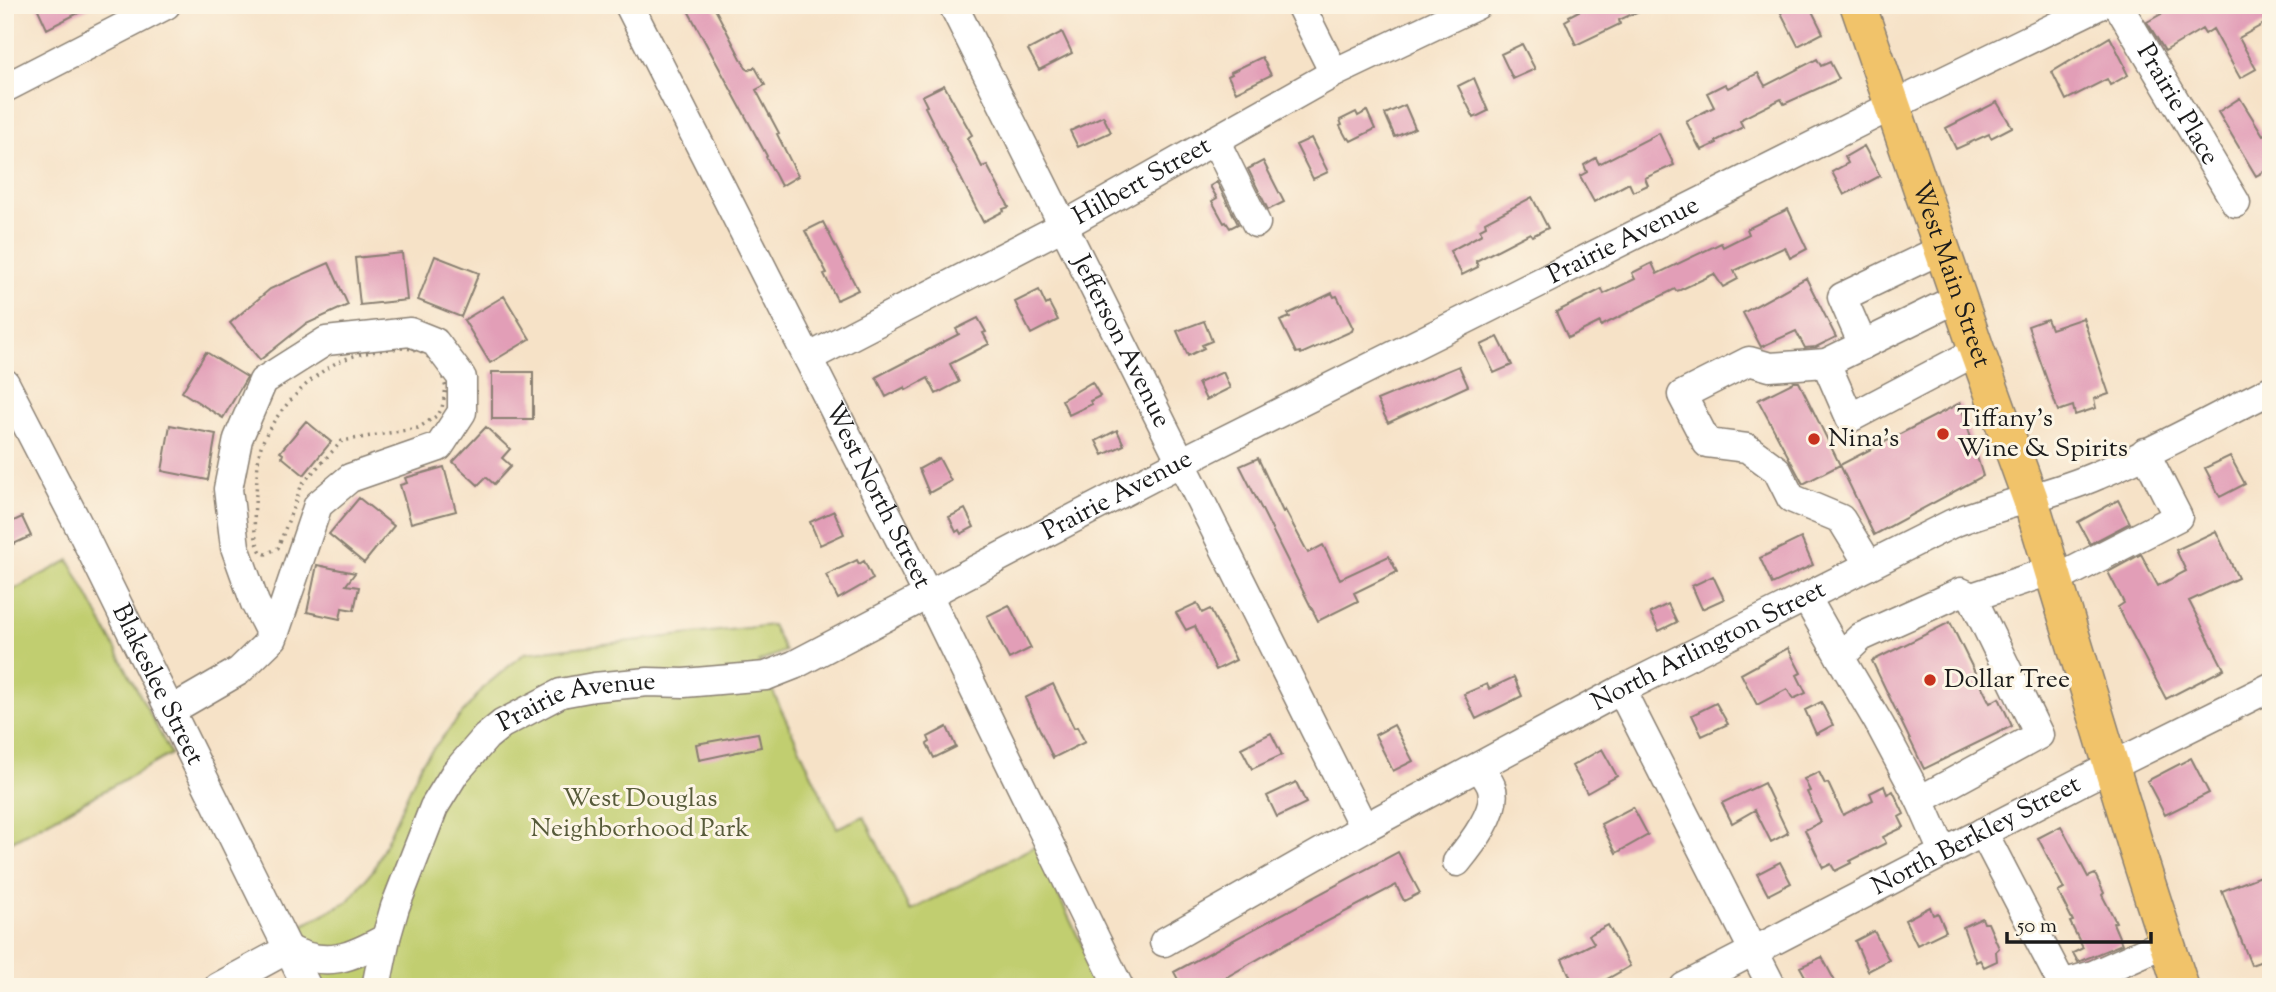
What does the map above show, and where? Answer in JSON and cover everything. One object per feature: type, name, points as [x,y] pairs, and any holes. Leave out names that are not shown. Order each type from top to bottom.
[{"type":"main road","name":"West Main Street","points":[[1858,5],[1958,298],[2031,498],[2181,987]]},
{"type":"street","name":"West North Street","points":[[629,5],[928,596],[1119,987]]},
{"type":"street","name":"Jefferson Avenue","points":[[953,5],[1364,828]]},
{"type":"street","points":[[1300,5],[1334,74]]},
{"type":"street","name":"Hilbert Street","points":[[808,358],[1063,226],[1334,74],[1477,5]]},
{"type":"street","name":"Prairie Avenue","points":[[376,987],[395,907],[434,807],[455,773],[486,737],[502,724],[561,693],[594,687],[766,676],[794,665],[1181,462],[1892,106],[2100,5]]},
{"type":"street","name":"Prairie Place","points":[[2118,5],[2236,203]]},
{"type":"street","points":[[5,88],[150,9]]},
{"type":"street","points":[[1215,140],[1256,223]]},
{"type":"street","points":[[1863,345],[1842,297],[1942,249]]},
{"type":"street","points":[[1869,565],[1841,519],[1791,498],[1777,470],[1747,448],[1707,443],[1682,395],[1748,361],[1770,367],[1826,363],[1958,298]]},
{"type":"street","points":[[170,711],[239,671],[274,638],[318,505],[350,478],[439,447],[461,412],[462,378],[435,342],[410,332],[326,341],[263,381],[237,439],[229,489],[235,547],[255,603],[274,638]]},
{"type":"street","points":[[1826,363],[1850,418],[1977,351]]},
{"type":"street","name":"Blakeslee Street","points":[[5,383],[307,987]]},
{"type":"street","name":"North Arlington Street","points":[[1164,943],[1364,828],[1621,690],[1951,524],[1983,510],[2031,498],[2099,475],[2271,390]]},
{"type":"street","points":[[1840,657],[1861,637],[1961,592],[1972,597],[2054,575],[2178,517],[2145,452]]},
{"type":"street","points":[[1806,597],[1880,724],[1920,800],[1943,852]]},
{"type":"street","points":[[1920,800],[2039,734],[1972,597]]},
{"type":"street","name":"North Berkley Street","points":[[1684,987],[1943,852],[2271,687]]},
{"type":"street","points":[[1621,690],[1772,987]]},
{"type":"street","points":[[1457,862],[1473,842],[1490,810],[1492,790],[1479,766]]},
{"type":"street","points":[[1983,832],[2059,978],[2069,982],[2093,975],[2167,942]]},
{"type":"street","points":[[218,987],[288,949],[312,959],[342,958],[360,952],[386,937]]},
{"type":"path","points":[[413,349],[433,359],[444,377],[446,388],[442,408],[429,423],[418,428],[342,441],[302,484],[278,548],[266,554],[261,552],[255,523],[261,449],[273,424],[315,377],[338,362],[377,350],[413,349]]},
{"type":"green space","points":[[69,560],[171,754],[5,845],[5,594]]},
{"type":"green space","name":"West Douglas Neighborhood Park","points":[[772,625],[785,651],[759,662],[837,828],[864,816],[910,911],[1035,846],[1102,987],[322,987],[294,930],[348,901],[374,869],[422,762],[485,686],[525,653]]},
{"type":"building","points":[[36,5],[94,5],[47,29]]},
{"type":"building","points":[[685,5],[713,5],[746,68],[749,70],[755,67],[765,85],[756,90],[798,176],[781,186]]},
{"type":"building","points":[[1590,5],[1652,5],[1576,45],[1565,21]]},
{"type":"building","points":[[1777,5],[1809,5],[1823,33],[1798,46]]},
{"type":"building","points":[[2189,5],[2271,5],[2271,20],[2239,38],[2256,69],[2240,78],[2213,29],[2205,34],[2202,29],[2165,51],[2147,22],[2172,8],[2175,13]]},
{"type":"building","points":[[1062,32],[1072,53],[1039,70],[1028,50]]},
{"type":"building","points":[[2110,37],[2128,75],[2110,85],[2107,79],[2066,100],[2052,72]]},
{"type":"building","points":[[1522,44],[1535,69],[1513,79],[1501,54]]},
{"type":"building","points":[[1262,57],[1271,75],[1236,92],[1228,76]]},
{"type":"building","points":[[1817,59],[1821,66],[1830,62],[1839,79],[1784,104],[1781,99],[1743,118],[1740,121],[1743,127],[1716,141],[1717,143],[1702,150],[1699,147],[1686,121],[1714,107],[1707,93],[1725,84],[1728,88],[1758,73],[1765,86]]},
{"type":"building","points":[[1474,78],[1488,111],[1474,118],[1458,86]]},
{"type":"building","points":[[944,85],[972,135],[967,138],[982,167],[987,165],[1009,207],[983,222],[925,107],[927,106],[922,96]]},
{"type":"building","points":[[2240,98],[2263,135],[2271,130],[2271,168],[2256,176],[2218,112]]},
{"type":"building","points":[[1997,102],[2012,127],[1991,138],[1989,134],[1956,149],[1946,128]]},
{"type":"building","points":[[1405,105],[1415,128],[1395,137],[1385,114]]},
{"type":"building","points":[[1367,111],[1375,129],[1351,141],[1347,139],[1340,120],[1356,112],[1358,116]]},
{"type":"building","points":[[1103,116],[1111,132],[1078,147],[1070,131]]},
{"type":"building","points":[[1659,133],[1674,165],[1645,178],[1648,185],[1633,192],[1629,183],[1594,202],[1580,176],[1587,172],[1584,165],[1596,158],[1599,164]]},
{"type":"building","points":[[1311,138],[1328,172],[1313,179],[1296,145]]},
{"type":"building","points":[[1864,146],[1880,176],[1844,195],[1832,172],[1848,163],[1845,157]]},
{"type":"building","points":[[1263,161],[1284,202],[1268,210],[1248,169]]},
{"type":"building","points":[[1217,182],[1238,224],[1230,228],[1224,223],[1212,201],[1217,198],[1210,186]]},
{"type":"building","points":[[1532,197],[1548,228],[1532,236],[1530,233],[1476,261],[1478,267],[1462,275],[1450,251],[1482,234],[1480,229],[1486,226],[1485,222]]},
{"type":"building","points":[[1788,209],[1807,249],[1790,258],[1785,247],[1734,271],[1738,279],[1723,287],[1714,274],[1680,290],[1675,289],[1601,326],[1600,322],[1568,338],[1556,312],[1602,289],[1604,294],[1635,279],[1632,273],[1652,263],[1657,274],[1721,243],[1723,247],[1749,234],[1747,229]]},
{"type":"building","points":[[823,222],[858,290],[837,300],[824,274],[827,273],[805,231]]},
{"type":"building","points":[[402,253],[407,300],[360,305],[355,258]]},
{"type":"building","points":[[435,256],[479,273],[461,317],[418,300]]},
{"type":"building","points":[[329,263],[348,305],[304,325],[260,360],[230,323],[270,289]]},
{"type":"building","points":[[1806,278],[1836,337],[1816,347],[1805,348],[1796,331],[1761,347],[1743,313]]},
{"type":"building","points":[[1039,290],[1046,305],[1049,303],[1058,320],[1031,334],[1015,302]]},
{"type":"building","points":[[1332,293],[1334,297],[1337,296],[1353,328],[1352,331],[1301,354],[1296,353],[1280,321],[1290,317],[1288,314]]},
{"type":"building","points":[[504,296],[530,339],[490,363],[464,320]]},
{"type":"building","points":[[978,318],[989,344],[950,364],[959,382],[936,394],[928,378],[886,397],[876,377],[959,334],[956,329]]},
{"type":"building","points":[[2083,318],[2109,394],[2094,399],[2096,408],[2075,415],[2073,406],[2058,411],[2028,326],[2047,319],[2051,329]]},
{"type":"building","points":[[1204,321],[1212,341],[1188,356],[1177,331]]},
{"type":"building","points":[[1498,337],[1512,365],[1494,373],[1481,345]]},
{"type":"building","points":[[206,352],[247,377],[223,418],[182,392]]},
{"type":"building","points":[[1459,366],[1468,386],[1388,423],[1377,400]]},
{"type":"building","points":[[492,372],[533,372],[533,419],[492,419]]},
{"type":"building","points":[[1223,372],[1230,388],[1206,400],[1198,383]]},
{"type":"building","points":[[1092,382],[1100,396],[1090,401],[1092,404],[1069,415],[1062,400]]},
{"type":"building","points":[[1799,382],[1840,465],[1803,484],[1758,400]]},
{"type":"building","points":[[1960,403],[1983,476],[1874,535],[1840,465]]},
{"type":"building","points":[[306,421],[331,442],[304,475],[282,457],[280,452]]},
{"type":"building","points":[[170,425],[216,434],[208,480],[162,471]]},
{"type":"building","points":[[486,427],[510,449],[502,458],[511,466],[494,484],[486,477],[478,485],[453,462]]},
{"type":"building","points":[[1117,430],[1124,445],[1103,455],[1096,441]]},
{"type":"building","points":[[2230,456],[2245,484],[2220,497],[2205,468]]},
{"type":"building","points":[[939,458],[951,481],[929,493],[919,469]]},
{"type":"building","points":[[1258,458],[1283,512],[1285,510],[1308,553],[1323,545],[1340,579],[1389,556],[1397,572],[1354,593],[1358,601],[1318,621],[1240,466]]},
{"type":"building","points":[[444,467],[456,511],[411,523],[400,485],[407,483],[405,478]]},
{"type":"building","points":[[359,498],[394,526],[364,563],[329,534]]},
{"type":"building","points":[[2118,500],[2130,523],[2090,544],[2078,522]]},
{"type":"building","points":[[965,509],[974,527],[961,534],[959,530],[956,532],[949,517]]},
{"type":"building","points":[[834,511],[844,534],[820,545],[810,522]]},
{"type":"building","points":[[22,517],[31,536],[5,548],[5,525]]},
{"type":"building","points":[[2216,531],[2238,578],[2189,601],[2224,669],[2166,699],[2118,607],[2124,603],[2108,572],[2141,554],[2158,586],[2186,571],[2176,550]]},
{"type":"building","points":[[1801,538],[1813,565],[1772,584],[1760,558]]},
{"type":"building","points":[[857,560],[859,564],[864,561],[873,579],[838,599],[826,575]]},
{"type":"building","points":[[317,565],[355,573],[346,585],[359,587],[354,610],[342,608],[340,619],[307,612]]},
{"type":"building","points":[[1713,576],[1724,599],[1702,609],[1692,586]]},
{"type":"building","points":[[1197,603],[1202,613],[1210,609],[1236,660],[1216,670],[1195,626],[1186,630],[1176,613]]},
{"type":"building","points":[[1668,604],[1677,622],[1659,631],[1650,613]]},
{"type":"building","points":[[1009,605],[1031,648],[1009,659],[987,616]]},
{"type":"building","name":"Dollar Tree","points":[[1950,622],[1990,703],[1999,698],[2012,726],[1924,769],[1872,661]]},
{"type":"building","points":[[1788,648],[1801,673],[1797,675],[1806,693],[1793,699],[1787,689],[1757,705],[1741,674]]},
{"type":"building","points":[[1514,677],[1522,696],[1476,719],[1464,694],[1487,684],[1489,689]]},
{"type":"building","points":[[1053,684],[1074,728],[1077,727],[1085,742],[1053,758],[1025,698]]},
{"type":"building","points":[[1821,702],[1833,725],[1816,734],[1805,710]]},
{"type":"building","points":[[1716,703],[1728,724],[1702,736],[1692,715]]},
{"type":"building","points":[[1394,725],[1413,761],[1393,771],[1375,735]]},
{"type":"building","points":[[947,727],[956,747],[934,758],[927,744],[930,742],[928,737]]},
{"type":"building","points":[[758,733],[761,747],[699,760],[696,744]]},
{"type":"building","points":[[1271,733],[1282,755],[1252,769],[1241,748]]},
{"type":"building","points":[[1602,749],[1617,776],[1587,793],[1572,766]]},
{"type":"building","points":[[2191,758],[2209,793],[2165,815],[2147,781]]},
{"type":"building","points":[[1819,772],[1825,784],[1828,783],[1843,815],[1873,800],[1870,793],[1884,786],[1887,794],[1893,791],[1904,814],[1899,817],[1904,827],[1883,837],[1886,843],[1850,861],[1851,863],[1835,871],[1831,864],[1823,868],[1805,830],[1821,822],[1804,779]]},
{"type":"building","points":[[1296,782],[1306,803],[1277,817],[1267,796]]},
{"type":"building","points":[[1764,783],[1788,833],[1771,842],[1755,810],[1732,823],[1722,803]]},
{"type":"building","points":[[1633,807],[1648,835],[1616,853],[1601,824]]},
{"type":"building","points":[[2061,826],[2088,877],[2095,874],[2116,922],[2113,923],[2122,944],[2078,962],[2073,953],[2083,948],[2058,892],[2064,889],[2038,838]]},
{"type":"building","points":[[1398,852],[1420,893],[1404,901],[1396,885],[1209,987],[1182,987],[1174,972]]},
{"type":"building","points":[[1780,862],[1791,883],[1768,895],[1757,874]]},
{"type":"building","points":[[2260,876],[2271,904],[2271,958],[2251,965],[2222,891]]},
{"type":"building","points":[[1930,907],[1933,915],[1938,913],[1946,931],[1917,945],[1905,920]]},
{"type":"building","points":[[1982,918],[1984,923],[1988,923],[1999,948],[1996,951],[1997,961],[1984,967],[1980,960],[1976,962],[1963,927]]},
{"type":"building","points":[[1608,925],[1630,966],[1593,987],[1575,987],[1562,959],[1594,943],[1589,935]]},
{"type":"building","points":[[1874,931],[1889,960],[1868,971],[1855,941]]},
{"type":"building","points":[[1822,957],[1838,987],[1811,987],[1800,967]]},
{"type":"place","name":"Tiffany's Wine & Spirits","points":[[1943,434]]},
{"type":"place","name":"Nina's","points":[[1814,439]]},
{"type":"place","name":"Dollar Tree","points":[[1930,680]]}]
